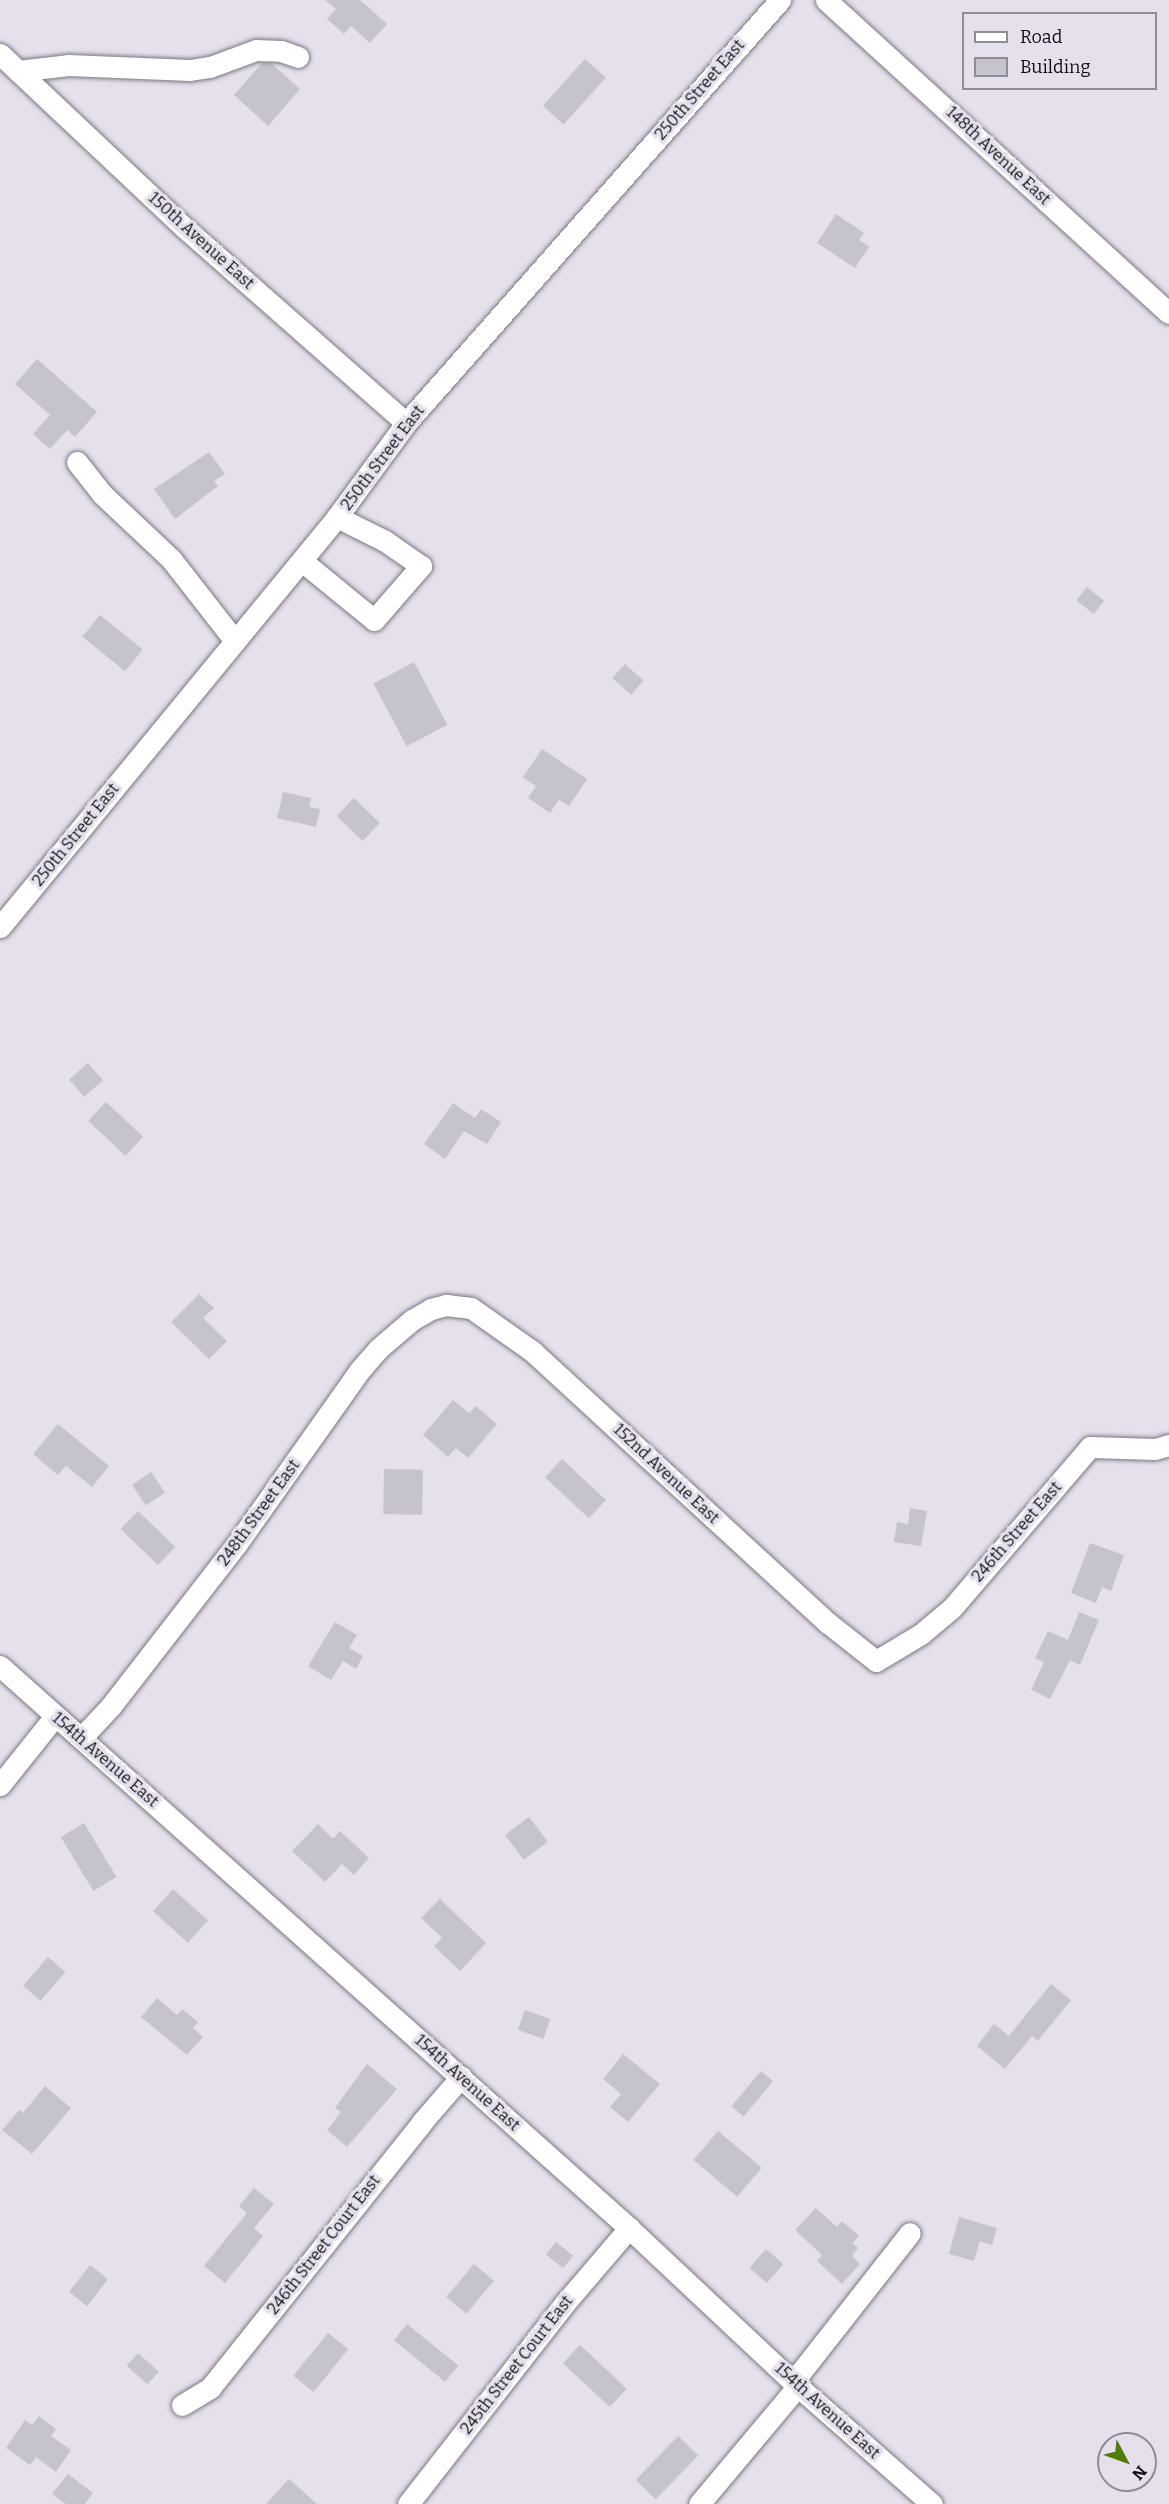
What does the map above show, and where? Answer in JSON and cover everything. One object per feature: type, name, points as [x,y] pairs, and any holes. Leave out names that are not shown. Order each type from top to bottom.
[{"type":"street","name":"250th Street East","points":[[0,927],[338,517],[406,423],[780,0]]},
{"type":"street","name":"148th Avenue East","points":[[826,0],[1169,313]]},
{"type":"street","points":[[18,71],[68,65],[190,70],[210,67],[256,50],[281,51],[298,57]]},
{"type":"street","name":"150th Avenue East","points":[[0,54],[186,229],[406,423]]},
{"type":"street","points":[[77,462],[102,494],[171,559],[236,641]]},
{"type":"street","points":[[302,561],[374,620],[421,566],[385,541],[338,517]]},
{"type":"street","name":"152nd Avenue East","points":[[446,1305],[471,1308],[532,1351],[828,1623],[876,1661]]},
{"type":"street","name":"248th Street East","points":[[82,1737],[111,1706],[236,1545],[359,1371],[378,1349],[412,1320],[431,1309],[446,1305]]},
{"type":"street","name":"246th Street East","points":[[876,1661],[921,1634],[952,1608],[1090,1447],[1155,1449],[1169,1445]]},
{"type":"street","name":"154th Avenue East","points":[[0,1666],[629,2228],[795,2384],[932,2504]]},
{"type":"street","points":[[0,1785],[55,1716]]},
{"type":"street","name":"246th Street Court East","points":[[182,2405],[210,2388],[461,2077]]},
{"type":"street","name":"245th Street Court East","points":[[408,2504],[565,2303],[629,2228]]},
{"type":"street","points":[[699,2504],[795,2384],[910,2233]]},
{"type":"building","points":[[325,0],[360,0],[387,24],[370,43],[351,26],[344,34],[327,19],[336,9]]},
{"type":"building","points":[[585,59],[606,78],[564,125],[543,106]]},
{"type":"building","points":[[262,63],[271,63],[300,89],[268,126],[234,95]]},
{"type":"building","points":[[836,214],[864,233],[859,240],[869,247],[855,268],[817,243]]},
{"type":"building","points":[[37,359],[97,412],[75,437],[67,430],[50,449],[33,434],[50,415],[15,384]]},
{"type":"building","points":[[209,452],[225,474],[214,481],[218,486],[175,519],[154,489]]},
{"type":"building","points":[[1087,587],[1104,601],[1093,614],[1076,600]]},
{"type":"building","points":[[100,615],[143,650],[125,671],[82,637]]},
{"type":"building","points":[[414,662],[447,725],[407,746],[373,684]]},
{"type":"building","points":[[625,664],[644,681],[631,695],[612,678]]},
{"type":"building","points":[[542,749],[587,779],[569,806],[559,800],[550,813],[528,798],[536,786],[523,777]]},
{"type":"building","points":[[283,792],[311,798],[309,807],[320,809],[316,827],[277,818]]},
{"type":"building","points":[[354,798],[380,823],[363,841],[337,816]]},
{"type":"building","points":[[88,1063],[103,1080],[84,1097],[69,1079]]},
{"type":"building","points":[[106,1102],[143,1137],[126,1156],[88,1121]]},
{"type":"building","points":[[453,1103],[475,1118],[481,1109],[501,1122],[487,1144],[464,1131],[445,1159],[424,1144]]},
{"type":"building","points":[[199,1294],[214,1308],[203,1318],[227,1341],[209,1359],[171,1322]]},
{"type":"building","points":[[453,1400],[469,1413],[476,1406],[497,1424],[468,1458],[456,1448],[448,1457],[423,1435]]},
{"type":"building","points":[[58,1424],[109,1466],[92,1487],[66,1466],[58,1475],[33,1454]]},
{"type":"building","points":[[562,1459],[606,1500],[589,1518],[545,1477]]},
{"type":"building","points":[[384,1469],[423,1470],[422,1515],[383,1514]]},
{"type":"building","points":[[151,1472],[165,1493],[146,1506],[132,1485]]},
{"type":"building","points":[[910,1508],[927,1511],[921,1546],[894,1542],[897,1522],[908,1524]]},
{"type":"building","points":[[138,1511],[175,1547],[158,1565],[121,1529]]},
{"type":"building","points":[[1090,1543],[1124,1555],[1111,1591],[1102,1587],[1096,1603],[1071,1593]]},
{"type":"building","points":[[1079,1612],[1099,1620],[1080,1665],[1070,1660],[1050,1699],[1031,1690],[1044,1662],[1035,1658],[1048,1631],[1068,1640]]},
{"type":"building","points":[[335,1622],[357,1635],[349,1648],[363,1656],[356,1669],[343,1661],[331,1680],[308,1666]]},
{"type":"building","points":[[529,1817],[548,1842],[524,1860],[505,1835]]},
{"type":"building","points":[[84,1823],[116,1877],[93,1891],[61,1837]]},
{"type":"building","points":[[318,1824],[333,1839],[340,1831],[369,1858],[354,1875],[342,1864],[325,1882],[292,1851]]},
{"type":"building","points":[[173,1889],[208,1920],[188,1943],[153,1911]]},
{"type":"building","points":[[440,1899],[486,1943],[460,1971],[434,1946],[442,1938],[421,1918]]},
{"type":"building","points":[[48,1957],[65,1972],[40,2001],[23,1986]]},
{"type":"building","points":[[1051,1984],[1071,2000],[1038,2041],[1032,2036],[1005,2069],[977,2046],[994,2024],[1009,2036]]},
{"type":"building","points":[[157,1998],[177,2015],[182,2009],[198,2022],[193,2028],[203,2037],[187,2055],[141,2017]]},
{"type":"building","points":[[525,2010],[550,2019],[543,2039],[518,2030]]},
{"type":"building","points":[[623,2054],[660,2084],[628,2122],[610,2107],[621,2094],[603,2079]]},
{"type":"building","points":[[367,2064],[397,2089],[347,2147],[327,2130],[341,2112],[335,2108]]},
{"type":"building","points":[[761,2071],[773,2081],[744,2117],[731,2106]]},
{"type":"building","points":[[45,2086],[71,2108],[32,2154],[2,2130],[19,2110],[23,2113]]},
{"type":"building","points":[[718,2131],[762,2168],[737,2197],[694,2160]]},
{"type":"building","points":[[254,2188],[274,2204],[254,2228],[263,2236],[225,2283],[204,2266],[247,2213],[239,2206]]},
{"type":"building","points":[[816,2208],[837,2227],[842,2221],[859,2236],[853,2243],[858,2248],[852,2256],[860,2264],[842,2284],[817,2261],[822,2255],[795,2230]]},
{"type":"building","points":[[959,2217],[997,2228],[992,2245],[980,2241],[974,2261],[949,2254]]},
{"type":"building","points":[[556,2242],[573,2256],[563,2268],[546,2254]]},
{"type":"building","points":[[766,2249],[783,2264],[767,2283],[750,2268]]},
{"type":"building","points":[[474,2264],[494,2281],[466,2314],[446,2297]]},
{"type":"building","points":[[90,2265],[108,2279],[87,2306],[69,2292]]},
{"type":"building","points":[[407,2324],[458,2366],[445,2382],[394,2340]]},
{"type":"building","points":[[328,2333],[348,2349],[314,2392],[293,2376]]},
{"type":"building","points":[[580,2345],[627,2389],[610,2407],[563,2363]]},
{"type":"building","points":[[138,2353],[159,2372],[147,2384],[127,2366]]},
{"type":"building","points":[[39,2416],[56,2429],[51,2436],[71,2450],[56,2472],[36,2457],[30,2465],[6,2448],[25,2420],[32,2425]]},
{"type":"building","points":[[678,2436],[698,2455],[656,2499],[636,2480]]},
{"type":"building","points":[[68,2474],[93,2493],[85,2504],[66,2504],[52,2494]]},
{"type":"building","points":[[289,2479],[317,2504],[266,2504]]}]
